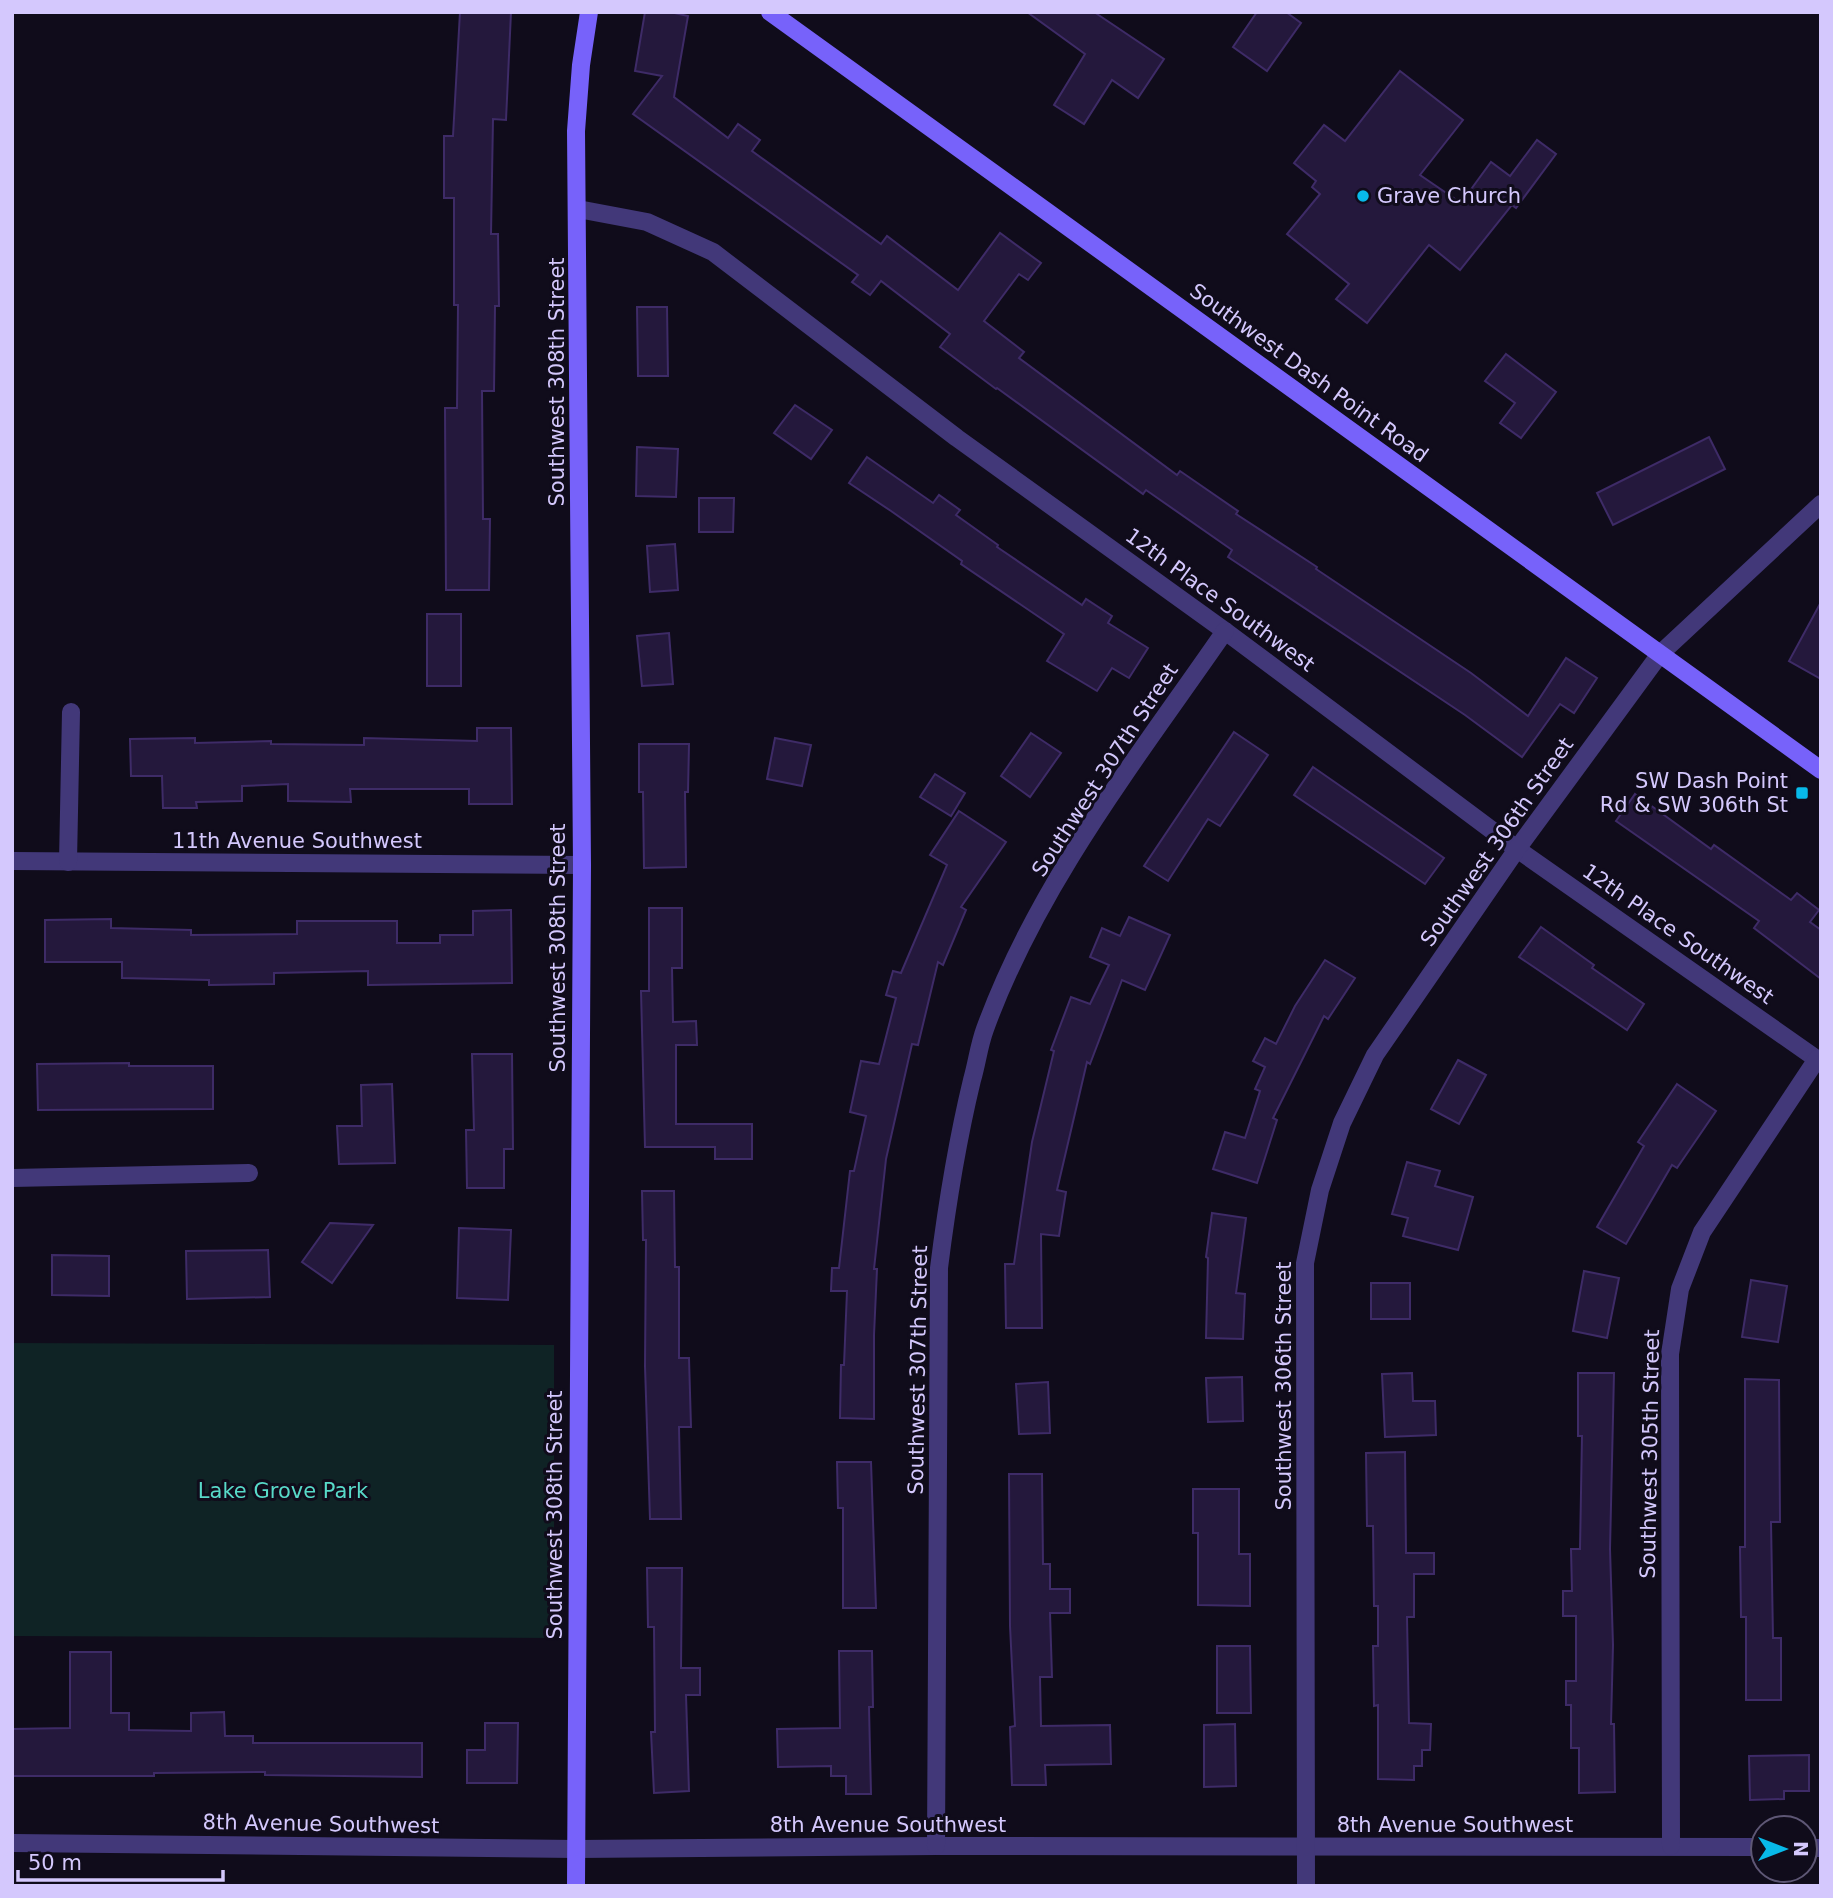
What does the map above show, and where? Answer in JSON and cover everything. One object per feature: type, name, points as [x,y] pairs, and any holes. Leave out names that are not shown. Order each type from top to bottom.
[{"type":"street","name":"Southwest 308th Street","points":[[576,1886],[582,865],[576,131],[581,65],[589,12]]},
{"type":"street","name":"Southwest Dash Point Road","points":[[770,12],[1821,770]]},
{"type":"street","name":"12th Place Southwest","points":[[578,209],[647,222],[713,252],[957,438],[1224,631],[1517,849],[1819,1060]]},
{"type":"street","name":"Southwest 306th Street","points":[[1306,1886],[1304,1263],[1320,1190],[1342,1123],[1376,1055],[1517,849],[1660,654],[1821,504]]},
{"type":"street","name":"Southwest 307th Street","points":[[936,1846],[939,1268],[951,1178],[966,1106],[985,1030],[1023,944],[1071,855],[1224,631]]},
{"type":"street","points":[[68,862],[71,712]]},
{"type":"street","name":"11th Avenue Southwest","points":[[12,861],[582,865]]},
{"type":"street","name":"Southwest 305th Street","points":[[1671,1846],[1670,1354],[1680,1289],[1702,1232],[1819,1060]]},
{"type":"street","points":[[12,1178],[249,1173]]},
{"type":"street","name":"8th Avenue Southwest","points":[[12,1843],[576,1849],[936,1846],[1749,1847]]},
{"type":"green space","name":"Lake Grove Park","points":[[12,1343],[554,1345],[554,1638],[12,1636]]},
{"type":"building","points":[[460,12],[511,12],[506,120],[493,119],[491,234],[498,234],[499,306],[495,306],[494,391],[482,391],[483,519],[490,519],[489,590],[446,590],[445,408],[457,408],[458,305],[454,305],[454,198],[444,198],[444,136],[453,136]]},
{"type":"building","points":[[645,12],[670,12],[688,16],[674,97],[728,138],[738,124],[760,140],[752,151],[881,244],[887,236],[958,290],[1000,233],[1041,263],[1028,280],[1019,274],[984,321],[1024,352],[1019,358],[1177,475],[1180,471],[1238,511],[1236,514],[1471,673],[1528,716],[1566,658],[1597,678],[1574,713],[1560,704],[1522,757],[1465,715],[1228,557],[1232,550],[1146,490],[1143,494],[996,389],[940,347],[950,334],[881,281],[870,295],[852,282],[858,275],[633,114],[662,76],[635,71]]},
{"type":"building","points":[[1027,12],[1094,12],[1164,59],[1138,98],[1112,80],[1084,124],[1054,105],[1085,54]]},
{"type":"building","points":[[1257,12],[1286,12],[1301,23],[1267,71],[1233,47]]},
{"type":"building","name":"Grave Church","points":[[1400,71],[1463,120],[1420,175],[1461,203],[1491,162],[1510,176],[1537,140],[1556,154],[1516,208],[1512,205],[1460,270],[1429,245],[1367,323],[1336,299],[1349,284],[1287,234],[1320,194],[1312,187],[1316,181],[1294,163],[1324,125],[1345,141]]},
{"type":"building","points":[[637,307],[667,307],[668,376],[638,376]]},
{"type":"building","points":[[1506,354],[1556,392],[1521,438],[1500,423],[1515,403],[1485,381]]},
{"type":"building","points":[[795,405],[832,430],[811,459],[774,433]]},
{"type":"building","points":[[1709,437],[1725,469],[1613,525],[1597,493]]},
{"type":"building","points":[[637,447],[678,449],[676,497],[636,496]]},
{"type":"building","points":[[867,457],[933,503],[939,495],[960,510],[956,515],[998,545],[997,547],[1082,605],[1086,599],[1112,616],[1108,623],[1148,648],[1129,678],[1112,668],[1097,691],[1047,661],[1064,634],[849,483]]},
{"type":"building","points":[[699,498],[734,498],[733,532],[699,532]]},
{"type":"building","points":[[675,544],[678,590],[650,592],[647,546]]},
{"type":"building","points":[[1821,602],[1821,679],[1789,661]]},
{"type":"building","points":[[427,614],[461,614],[461,686],[427,686]]},
{"type":"building","points":[[669,633],[673,684],[642,686],[637,636]]},
{"type":"building","points":[[477,728],[511,728],[512,804],[469,804],[469,789],[350,789],[351,802],[288,801],[288,784],[242,786],[242,801],[196,802],[197,808],[163,808],[162,776],[131,776],[130,739],[195,738],[195,743],[271,741],[271,744],[364,745],[364,738],[477,741]]},
{"type":"building","points":[[1234,732],[1268,755],[1220,826],[1208,819],[1168,881],[1144,866]]},
{"type":"building","points":[[1031,733],[1061,753],[1030,797],[1001,776]]},
{"type":"building","points":[[775,738],[811,745],[802,786],[767,779]]},
{"type":"building","points":[[639,744],[689,744],[688,792],[685,792],[686,867],[644,868]]},
{"type":"building","points":[[1313,767],[1444,858],[1425,884],[1294,795]]},
{"type":"building","points":[[935,774],[965,793],[951,816],[920,797]]},
{"type":"building","points":[[1635,794],[1711,849],[1714,845],[1791,900],[1797,893],[1819,910],[1810,922],[1821,930],[1821,979],[1754,928],[1759,921],[1616,821]]},
{"type":"building","points":[[959,811],[1006,842],[961,907],[966,910],[943,965],[938,962],[918,1045],[912,1044],[886,1159],[874,1269],[877,1269],[874,1419],[840,1418],[847,1291],[831,1291],[832,1268],[839,1268],[850,1171],[854,1171],[866,1116],[850,1112],[861,1061],[879,1064],[896,998],[886,995],[893,971],[901,973],[947,865],[930,855]]},
{"type":"building","points":[[649,908],[682,908],[682,968],[672,968],[673,1022],[696,1021],[697,1045],[676,1045],[676,1124],[752,1124],[752,1159],[715,1159],[715,1147],[645,1147],[641,991],[649,991]]},
{"type":"building","points":[[511,910],[512,983],[368,985],[368,971],[274,973],[274,984],[209,985],[209,980],[122,978],[122,962],[45,962],[45,920],[111,919],[111,928],[191,930],[191,935],[297,934],[297,921],[397,921],[397,943],[440,943],[440,935],[473,935],[473,911]]},
{"type":"building","points":[[1129,917],[1170,935],[1145,990],[1122,980],[1090,1064],[1087,1062],[1057,1190],[1066,1192],[1059,1236],[1041,1234],[1042,1328],[1006,1328],[1005,1264],[1014,1264],[1032,1142],[1054,1051],[1051,1050],[1071,997],[1090,1004],[1109,965],[1090,957],[1102,928],[1120,936]]},
{"type":"building","points":[[1541,927],[1594,965],[1592,968],[1644,1004],[1627,1030],[1519,957]]},
{"type":"building","points":[[1325,960],[1355,978],[1328,1019],[1324,1016],[1273,1118],[1277,1120],[1257,1183],[1213,1169],[1225,1132],[1245,1138],[1260,1091],[1255,1089],[1265,1067],[1253,1061],[1265,1038],[1276,1044],[1295,1006]]},
{"type":"building","points":[[472,1054],[512,1054],[513,1149],[504,1149],[504,1188],[467,1188],[466,1130],[474,1130]]},
{"type":"building","points":[[1458,1060],[1486,1075],[1459,1124],[1431,1109]]},
{"type":"building","points":[[129,1063],[129,1066],[213,1066],[213,1109],[38,1110],[37,1064]]},
{"type":"building","points":[[392,1084],[395,1163],[339,1164],[337,1126],[362,1126],[361,1085]]},
{"type":"building","points":[[1677,1084],[1716,1111],[1677,1168],[1672,1165],[1626,1244],[1597,1227],[1644,1146],[1638,1142]]},
{"type":"building","points":[[1407,1162],[1440,1171],[1435,1186],[1473,1197],[1458,1250],[1403,1236],[1408,1218],[1392,1214]]},
{"type":"building","points":[[642,1191],[674,1191],[675,1267],[679,1267],[679,1358],[689,1358],[691,1427],[679,1427],[681,1519],[650,1519],[645,1366],[646,1240],[643,1240]]},
{"type":"building","points":[[1212,1213],[1246,1218],[1236,1293],[1245,1294],[1243,1339],[1206,1338],[1206,1257]]},
{"type":"building","points":[[330,1223],[373,1225],[332,1283],[302,1262]]},
{"type":"building","points":[[459,1228],[511,1230],[508,1300],[457,1298]]},
{"type":"building","points":[[268,1250],[270,1297],[187,1299],[186,1251]]},
{"type":"building","points":[[52,1255],[109,1256],[109,1296],[52,1295]]},
{"type":"building","points":[[1584,1271],[1619,1278],[1607,1338],[1573,1331]]},
{"type":"building","points":[[1751,1280],[1787,1286],[1778,1342],[1742,1337]]},
{"type":"building","points":[[1371,1283],[1410,1283],[1410,1319],[1371,1319]]},
{"type":"building","points":[[1412,1373],[1413,1401],[1435,1401],[1436,1435],[1385,1437],[1382,1374]]},
{"type":"building","points":[[1578,1373],[1614,1373],[1610,1549],[1613,1645],[1611,1724],[1614,1724],[1615,1792],[1579,1793],[1579,1748],[1571,1748],[1571,1705],[1566,1705],[1566,1681],[1576,1681],[1576,1616],[1563,1616],[1563,1591],[1572,1591],[1571,1549],[1580,1549],[1582,1436],[1578,1436]]},
{"type":"building","points":[[1242,1377],[1243,1421],[1208,1422],[1206,1378]]},
{"type":"building","points":[[1745,1379],[1779,1380],[1780,1522],[1771,1522],[1773,1638],[1781,1638],[1781,1700],[1746,1700],[1746,1617],[1741,1617],[1740,1547],[1745,1547]]},
{"type":"building","points":[[1048,1382],[1050,1433],[1019,1434],[1016,1384]]},
{"type":"building","points":[[1405,1452],[1406,1553],[1434,1553],[1434,1574],[1414,1574],[1414,1617],[1407,1617],[1409,1723],[1431,1724],[1430,1750],[1422,1750],[1422,1766],[1414,1766],[1414,1780],[1378,1779],[1378,1705],[1374,1706],[1373,1646],[1378,1646],[1378,1606],[1374,1606],[1373,1526],[1367,1526],[1366,1453]]},
{"type":"building","points":[[837,1462],[871,1462],[876,1608],[843,1608],[843,1508],[838,1508]]},
{"type":"building","points":[[1009,1474],[1042,1474],[1043,1564],[1050,1564],[1050,1589],[1070,1589],[1070,1613],[1050,1613],[1052,1677],[1040,1677],[1041,1726],[1110,1725],[1111,1764],[1045,1765],[1046,1785],[1012,1785],[1010,1727],[1015,1726],[1010,1626]]},
{"type":"building","points":[[1193,1489],[1239,1489],[1239,1554],[1250,1554],[1250,1606],[1198,1605],[1198,1533],[1193,1533]]},
{"type":"building","points":[[647,1568],[682,1568],[681,1668],[700,1668],[700,1695],[686,1695],[689,1791],[654,1793],[651,1732],[655,1732],[654,1627],[648,1627]]},
{"type":"building","points":[[1217,1646],[1250,1646],[1251,1713],[1217,1713]]},
{"type":"building","points":[[839,1651],[872,1651],[873,1707],[869,1707],[871,1794],[846,1794],[846,1776],[831,1776],[831,1766],[778,1767],[777,1729],[840,1728]]},
{"type":"building","points":[[70,1652],[111,1652],[111,1713],[129,1713],[129,1730],[191,1731],[191,1713],[224,1712],[225,1736],[253,1736],[253,1743],[422,1743],[422,1777],[265,1775],[265,1772],[154,1773],[154,1776],[12,1776],[12,1729],[70,1728]]},
{"type":"building","points":[[485,1723],[518,1723],[517,1783],[467,1783],[467,1750],[485,1750]]},
{"type":"building","points":[[1235,1724],[1236,1786],[1204,1787],[1204,1725]]},
{"type":"building","points":[[1809,1755],[1809,1791],[1784,1791],[1784,1799],[1750,1800],[1749,1756]]},
{"type":"place","name":"Grave Church","points":[[1363,196]]},
{"type":"place","name":"SW Dash Point Rd & SW 306th St","points":[[1802,793]]}]
